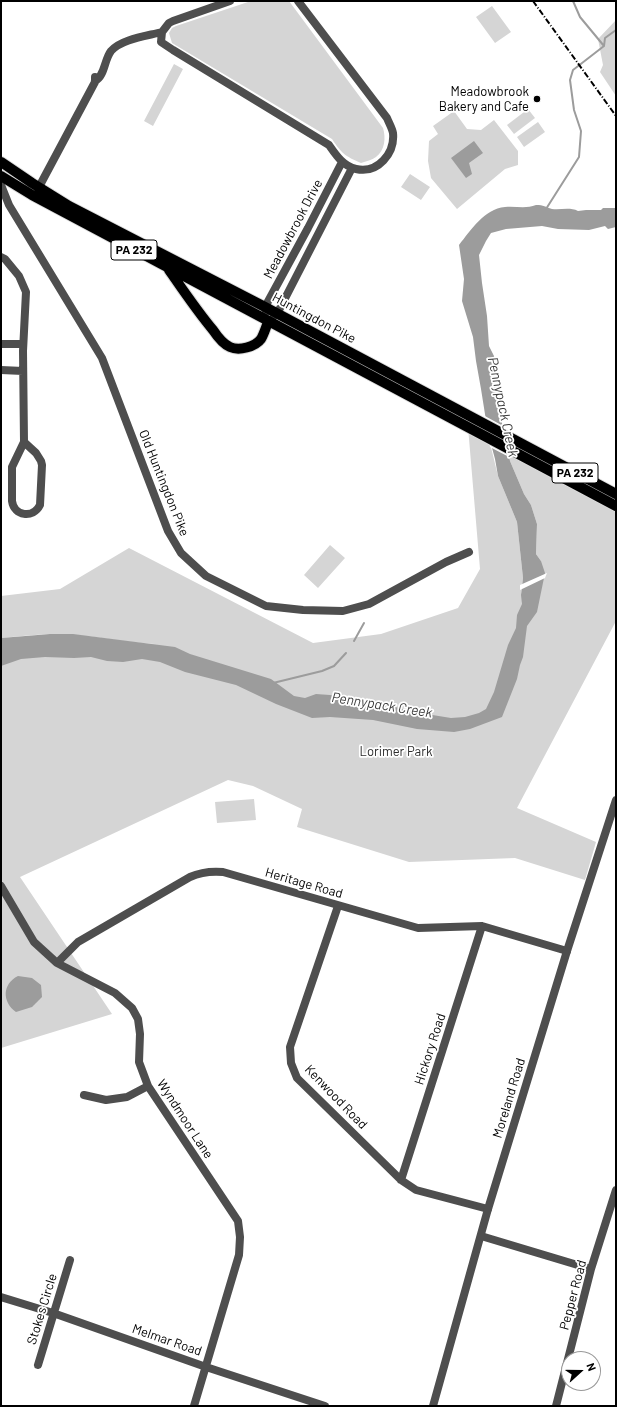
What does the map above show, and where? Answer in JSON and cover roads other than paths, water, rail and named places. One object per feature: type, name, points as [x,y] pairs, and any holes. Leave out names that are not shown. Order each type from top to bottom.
[{"type":"main road","name":"Huntingdon Pike","points":[[1,162],[69,206],[265,307],[616,494]]},
{"type":"main road","name":"Huntingdon Pike","points":[[1,176],[32,195],[268,322],[616,506]]},
{"type":"main road","points":[[168,268],[206,322],[231,348],[245,348],[256,343],[261,339],[268,322]]},
{"type":"street","points":[[230,1],[168,23],[162,32],[162,42],[329,145],[342,162],[352,168],[357,170],[378,166],[387,158],[391,148],[393,133],[387,118],[298,1]]},
{"type":"street","points":[[39,187],[95,81],[99,79],[110,52],[119,44],[162,32]]},
{"type":"street","name":"Meadowbrook Drive","points":[[265,307],[342,162]]},
{"type":"street","name":"Meadowbrook Drive","points":[[268,322],[277,314],[352,168]]},
{"type":"street","name":"Old Huntingdon Pike","points":[[1,185],[9,205],[102,358],[168,531],[181,554],[206,576],[266,606],[303,610],[343,611],[368,604],[446,562],[469,552]]},
{"type":"street","points":[[1,257],[5,259],[19,276],[26,292],[23,344],[24,442],[12,467],[13,506],[17,511],[26,515],[32,514],[40,505],[42,466],[39,457],[24,442]]},
{"type":"street","points":[[265,307],[268,322]]},
{"type":"street","points":[[1,344],[23,344]]},
{"type":"street","points":[[1,370],[23,370]]},
{"type":"street","name":"Moreland Road","points":[[433,1406],[488,1209],[567,952],[614,814],[616,800]]},
{"type":"street","name":"Heritage Road","points":[[57,963],[78,942],[190,878],[201,873],[213,871],[223,872],[418,928],[482,926],[567,952]]},
{"type":"street","name":"Wyndmoor Lane","points":[[1,886],[34,942],[57,963],[115,993],[132,1008],[138,1020],[140,1034],[139,1062],[148,1086],[238,1221],[240,1237],[239,1255],[194,1406]]},
{"type":"street","name":"Kenwood Road","points":[[338,906],[290,1047],[291,1063],[297,1078],[401,1180],[416,1190],[488,1209]]},
{"type":"street","name":"Hickory Road","points":[[401,1180],[482,926]]},
{"type":"street","points":[[84,1095],[106,1100],[127,1097],[148,1086]]},
{"type":"street","name":"Pepper Road","points":[[556,1406],[592,1269],[616,1190]]},
{"type":"street","points":[[481,1236],[592,1269]]},
{"type":"street","name":"Stokes Circle","points":[[38,1365],[70,1260]]},
{"type":"street","name":"Melmar Road","points":[[1,1297],[53,1313],[206,1367],[325,1406]]},
{"type":"water","points":[[474,141],[483,153],[469,163],[472,174],[466,178],[451,158]]},
{"type":"water","name":"Pennypack Creek","points":[[536,205],[552,209],[569,209],[578,211],[616,208],[616,227],[608,229],[605,226],[589,230],[558,229],[542,226],[506,229],[491,233],[479,255],[487,316],[489,346],[494,356],[501,418],[510,461],[524,494],[531,505],[537,524],[536,554],[541,561],[545,573],[537,612],[527,626],[523,657],[517,679],[502,717],[470,729],[454,732],[417,729],[373,720],[330,717],[312,718],[276,704],[236,685],[185,672],[160,662],[142,659],[123,662],[107,661],[91,657],[45,657],[21,659],[1,666],[1,638],[50,634],[73,634],[175,647],[190,654],[271,679],[294,696],[305,698],[316,694],[330,695],[380,703],[414,712],[451,718],[465,717],[479,713],[486,709],[494,692],[508,645],[516,628],[517,615],[522,604],[521,595],[523,578],[517,522],[498,476],[488,433],[473,337],[462,301],[464,279],[459,245],[473,227],[484,216],[491,212],[505,207],[525,207]]},
{"type":"water","points":[[18,976],[32,978],[41,985],[42,997],[32,1007],[16,1012],[8,1003],[6,993],[9,984]]},
{"type":"waterway","points":[[573,1],[580,17],[604,46]]},
{"type":"waterway","points":[[604,46],[605,38],[616,30]]},
{"type":"waterway","points":[[546,209],[579,157],[581,131],[574,110],[570,80],[573,70],[604,46]]},
{"type":"waterway","points":[[354,641],[364,623]]},
{"type":"waterway","points":[[273,683],[322,671],[334,666],[346,653]]},
{"type":"railway","points":[[533,1],[616,116]]},
{"type":"place","name":"Meadowbrook Bakery and Cafe","points":[[537,99]]},
{"type":"park label","name":"Lorimer Park","points":[[396,752]]}]
